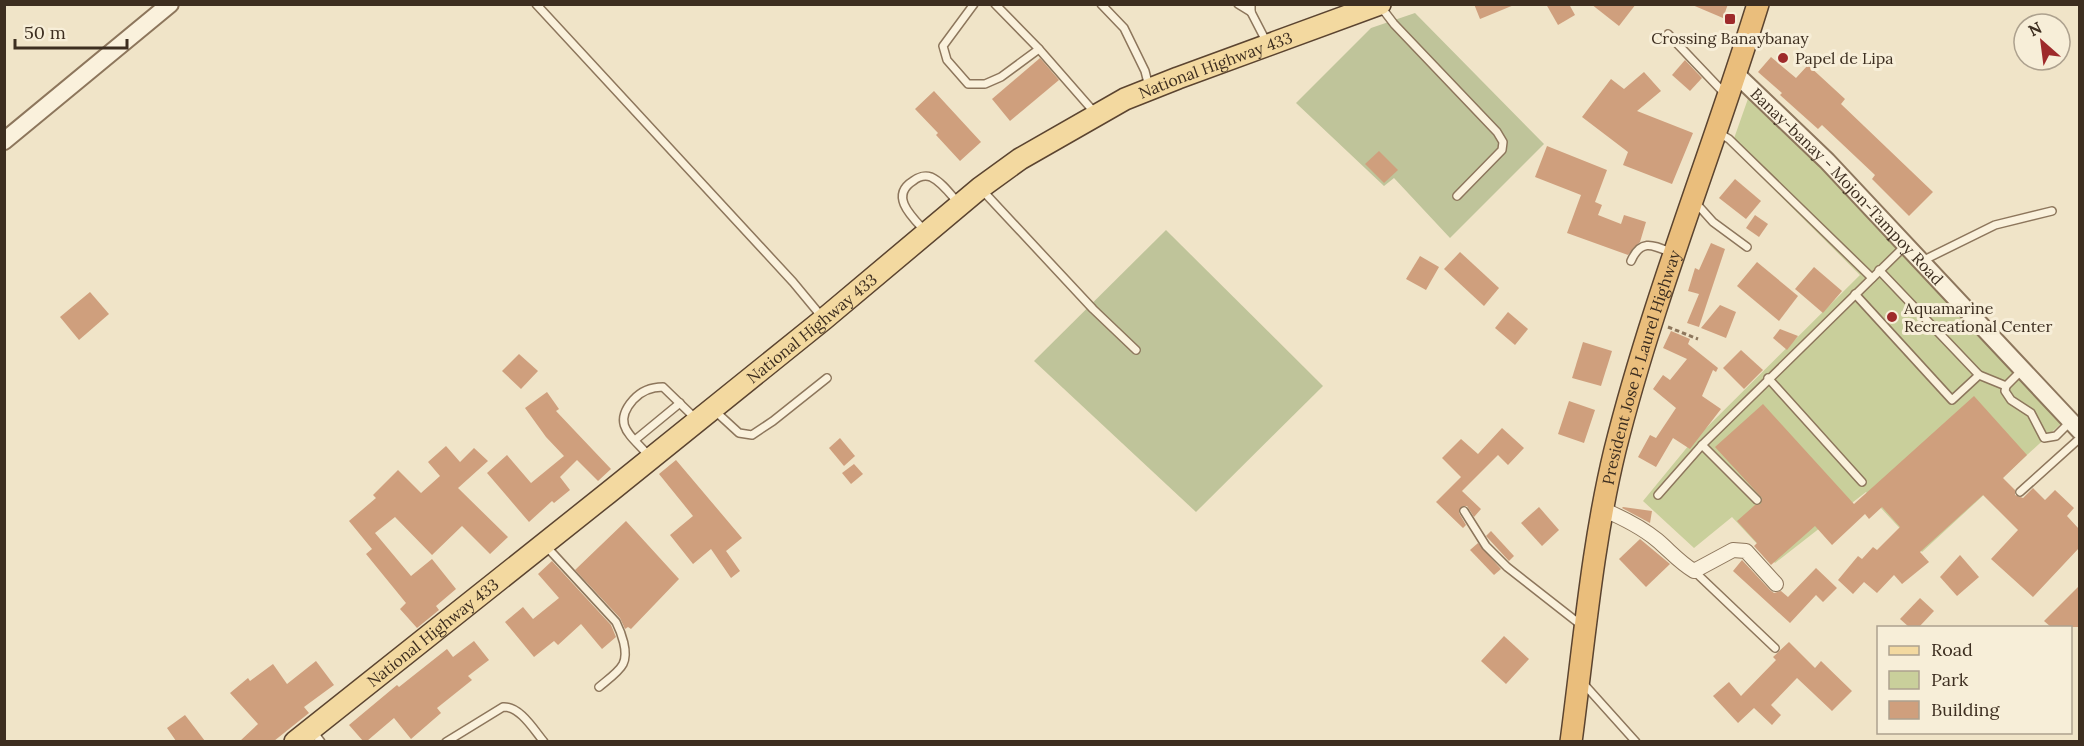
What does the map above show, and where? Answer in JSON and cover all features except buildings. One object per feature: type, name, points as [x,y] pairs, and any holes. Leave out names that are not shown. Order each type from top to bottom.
[{"type":"highway","name":"President Jose P. Laurel Highway","points":[[1571,741],[1602,509],[1616,448],[1653,321],[1758,4]]},
{"type":"main road","name":"National Highway 433","points":[[309,737],[544,543],[824,319],[980,188],[1020,159],[1096,114],[1150,89],[1380,5]]},
{"type":"street","points":[[4,141],[170,4]]},
{"type":"street","name":"Banay-banay - Mojon-Tampoy Road","points":[[1736,74],[1827,161],[2075,427]]},
{"type":"street","points":[[1602,509],[1625,519],[1654,538],[1694,571],[1733,550],[1746,550],[1776,584]]},
{"type":"lane","points":[[536,4],[793,282],[824,319]]},
{"type":"lane","points":[[974,4],[943,46],[947,60],[968,84],[985,84],[1001,77],[1039,49]]},
{"type":"lane","points":[[995,4],[1039,49],[1096,114]]},
{"type":"lane","points":[[1101,4],[1124,28],[1145,71],[1150,89]]},
{"type":"lane","points":[[1238,4],[1251,8],[1268,45]]},
{"type":"lane","points":[[1380,5],[1394,24],[1497,132],[1503,142],[1502,150],[1456,196]]},
{"type":"lane","points":[[1668,34],[1728,96]]},
{"type":"lane","points":[[1716,132],[1730,139],[1872,278]]},
{"type":"lane","points":[[927,233],[908,212],[903,202],[902,192],[909,183],[920,177],[930,177],[940,183],[960,205]]},
{"type":"lane","points":[[980,188],[1093,309],[1136,350]]},
{"type":"lane","points":[[1693,199],[1713,222],[1748,248]]},
{"type":"lane","points":[[1922,261],[1995,225],[2052,211]]},
{"type":"lane","points":[[1658,495],[1702,444],[1906,244]]},
{"type":"lane","points":[[1631,261],[1635,253],[1644,246],[1652,245],[1675,254]]},
{"type":"lane","points":[[1880,270],[1979,375],[2006,386]]},
{"type":"lane","points":[[1855,294],[1952,400],[1979,375]]},
{"type":"lane","points":[[2022,370],[2006,386],[2005,390],[2011,400],[2031,413],[2044,438],[2056,436],[2075,427]]},
{"type":"lane","points":[[650,458],[625,429],[622,419],[624,410],[637,395],[652,387],[663,387],[680,403],[739,434],[752,435],[827,378]]},
{"type":"lane","points":[[1768,378],[1862,482]]},
{"type":"lane","points":[[635,440],[680,403]]},
{"type":"lane","points":[[2020,492],[2079,438]]},
{"type":"lane","points":[[1702,444],[1757,500]]},
{"type":"lane","points":[[1464,511],[1486,546],[1507,567],[1585,628]]},
{"type":"lane","points":[[544,543],[615,622],[621,633],[625,654],[623,664],[599,687]]},
{"type":"lane","points":[[1694,571],[1775,648]]},
{"type":"lane","points":[[1579,679],[1636,741]]},
{"type":"lane","points":[[446,741],[503,707],[510,707],[519,714],[544,741]]},
{"type":"path","points":[[1653,321],[1698,339]]},
{"type":"green space","points":[[1415,13],[1544,144],[1450,238],[1394,178],[1384,186],[1296,103],[1371,28]]},
{"type":"green space","name":"Aquamarine Recreational Center","points":[[1750,93],[2066,419],[1922,552],[1866,492],[1775,563],[1732,517],[1694,548],[1643,501],[1689,445],[1860,275],[1731,147]]},
{"type":"green space","points":[[1166,230],[1323,386],[1196,512],[1034,361]]},
{"type":"place","name":"Crossing Banaybanay","points":[[1730,19]]},
{"type":"place","name":"Papel de Lipa","points":[[1783,58]]},
{"type":"place","name":"Aquamarine Recreational Center","points":[[1892,317]]}]
